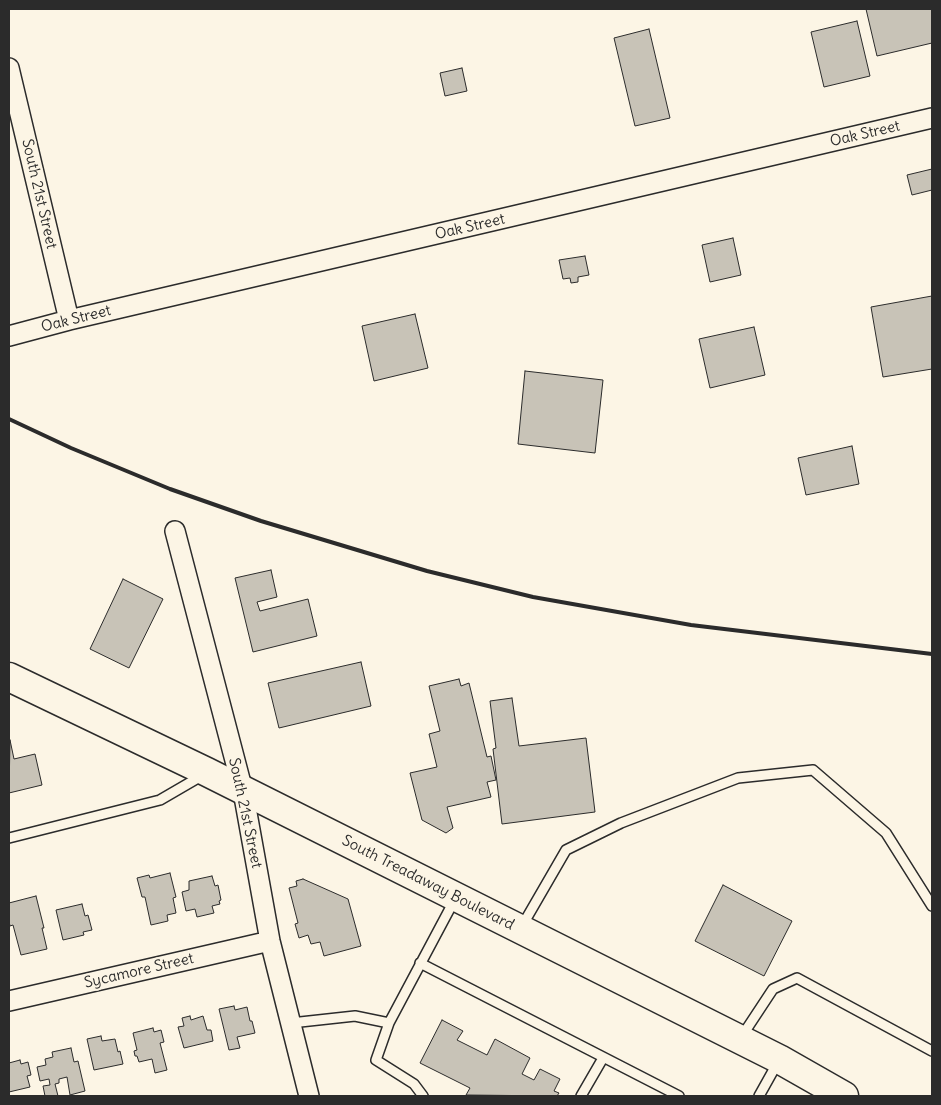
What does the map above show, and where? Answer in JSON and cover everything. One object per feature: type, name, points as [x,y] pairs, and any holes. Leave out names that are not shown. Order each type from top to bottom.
[{"type":"main road","name":"South Treadaway Boulevard","points":[[9,677],[207,772],[740,1039],[844,1096]]},
{"type":"street","name":"South 21st Street","points":[[9,68],[69,320]]},
{"type":"street","name":"Oak Street","points":[[9,336],[69,320],[932,118]]},
{"type":"street","name":"South 21st Street","points":[[175,532],[243,791],[270,941],[309,1096]]},
{"type":"street","name":"Sycamore Street","points":[[9,1001],[270,941]]},
{"type":"lane","points":[[520,929],[566,850],[621,822],[738,778],[813,770],[886,833],[932,906]]},
{"type":"lane","points":[[9,838],[160,800],[207,772]]},
{"type":"lane","points":[[422,1096],[414,1084],[376,1060],[389,1023],[456,897]]},
{"type":"lane","points":[[420,964],[679,1096]]},
{"type":"lane","points":[[740,1039],[773,989],[796,978],[932,1051]]},
{"type":"lane","points":[[291,1023],[355,1016],[389,1023]]},
{"type":"lane","points":[[581,1096],[603,1058]]},
{"type":"lane","points":[[759,1096],[779,1059]]},
{"type":"building","points":[[866,9],[932,9],[932,43],[877,56]]},
{"type":"building","points":[[857,21],[870,76],[824,87],[811,32]]},
{"type":"building","points":[[649,29],[670,118],[635,126],[614,38]]},
{"type":"building","points":[[462,68],[467,91],[445,96],[440,73]]},
{"type":"building","points":[[932,169],[932,190],[912,195],[907,175]]},
{"type":"building","points":[[733,238],[741,275],[710,282],[702,245]]},
{"type":"building","points":[[585,256],[589,275],[578,277],[578,282],[571,283],[570,278],[563,279],[559,260]]},
{"type":"building","points":[[932,296],[932,369],[883,377],[871,307]]},
{"type":"building","points":[[415,314],[428,368],[374,381],[362,326]]},
{"type":"building","points":[[754,327],[765,375],[710,388],[699,339]]},
{"type":"building","points":[[525,371],[603,380],[595,453],[518,444]]},
{"type":"building","points":[[852,446],[859,484],[806,495],[798,458]]},
{"type":"building","points":[[271,570],[277,597],[257,602],[260,611],[308,599],[317,636],[253,652],[235,578]]},
{"type":"building","points":[[123,579],[163,599],[129,668],[90,649]]},
{"type":"building","points":[[361,662],[371,706],[279,728],[268,683]]},
{"type":"building","points":[[459,679],[461,686],[469,683],[487,757],[491,756],[496,780],[487,782],[491,797],[447,807],[453,828],[446,833],[422,820],[410,773],[437,767],[429,734],[440,731],[429,686]]},
{"type":"building","points":[[512,698],[519,746],[586,738],[595,812],[502,824],[493,749],[496,748],[490,701]]},
{"type":"building","points":[[10,740],[14,759],[35,754],[42,785],[9,793]]},
{"type":"building","points":[[170,873],[176,897],[173,898],[176,913],[167,915],[168,921],[151,925],[145,897],[142,897],[137,878],[149,875],[150,878]]},
{"type":"building","points":[[212,876],[215,886],[218,885],[220,904],[212,906],[214,913],[197,917],[195,909],[186,911],[182,892],[189,890],[189,881]]},
{"type":"building","points":[[303,879],[348,899],[361,946],[324,956],[320,942],[311,944],[308,935],[299,938],[295,924],[298,923],[289,888],[297,886],[296,881]]},
{"type":"building","points":[[723,885],[792,921],[764,976],[695,941]]},
{"type":"building","points":[[36,896],[47,949],[21,955],[13,925],[10,926],[9,903]]},
{"type":"building","points":[[82,904],[85,916],[88,915],[92,930],[83,932],[84,935],[63,940],[56,910]]},
{"type":"building","points":[[234,1006],[235,1010],[247,1007],[255,1033],[237,1037],[240,1048],[229,1050],[219,1009]]},
{"type":"building","points":[[190,1016],[191,1020],[203,1016],[207,1030],[211,1030],[213,1041],[184,1048],[178,1027],[184,1026],[182,1018]]},
{"type":"building","points":[[442,1020],[463,1031],[457,1040],[487,1055],[495,1039],[530,1058],[522,1074],[534,1080],[540,1069],[560,1079],[554,1091],[559,1093],[557,1096],[466,1095],[470,1088],[420,1063]]},
{"type":"building","points":[[153,1028],[154,1032],[161,1030],[164,1042],[160,1043],[167,1070],[155,1073],[152,1059],[139,1062],[137,1056],[135,1056],[134,1051],[137,1050],[133,1033]]},
{"type":"building","points":[[101,1036],[102,1041],[115,1039],[123,1064],[94,1070],[87,1039]]},
{"type":"building","points":[[71,1048],[74,1062],[78,1061],[85,1091],[70,1095],[67,1077],[59,1079],[59,1083],[55,1084],[58,1096],[45,1096],[43,1086],[50,1085],[49,1079],[40,1081],[37,1067],[46,1065],[45,1059],[53,1057],[52,1052]]},
{"type":"building","points":[[20,1060],[21,1064],[28,1062],[31,1075],[27,1076],[30,1087],[9,1092],[9,1063]]},
{"type":"railway","points":[[9,419],[71,448],[170,489],[261,521],[427,571],[533,597],[691,625],[932,654]]}]
